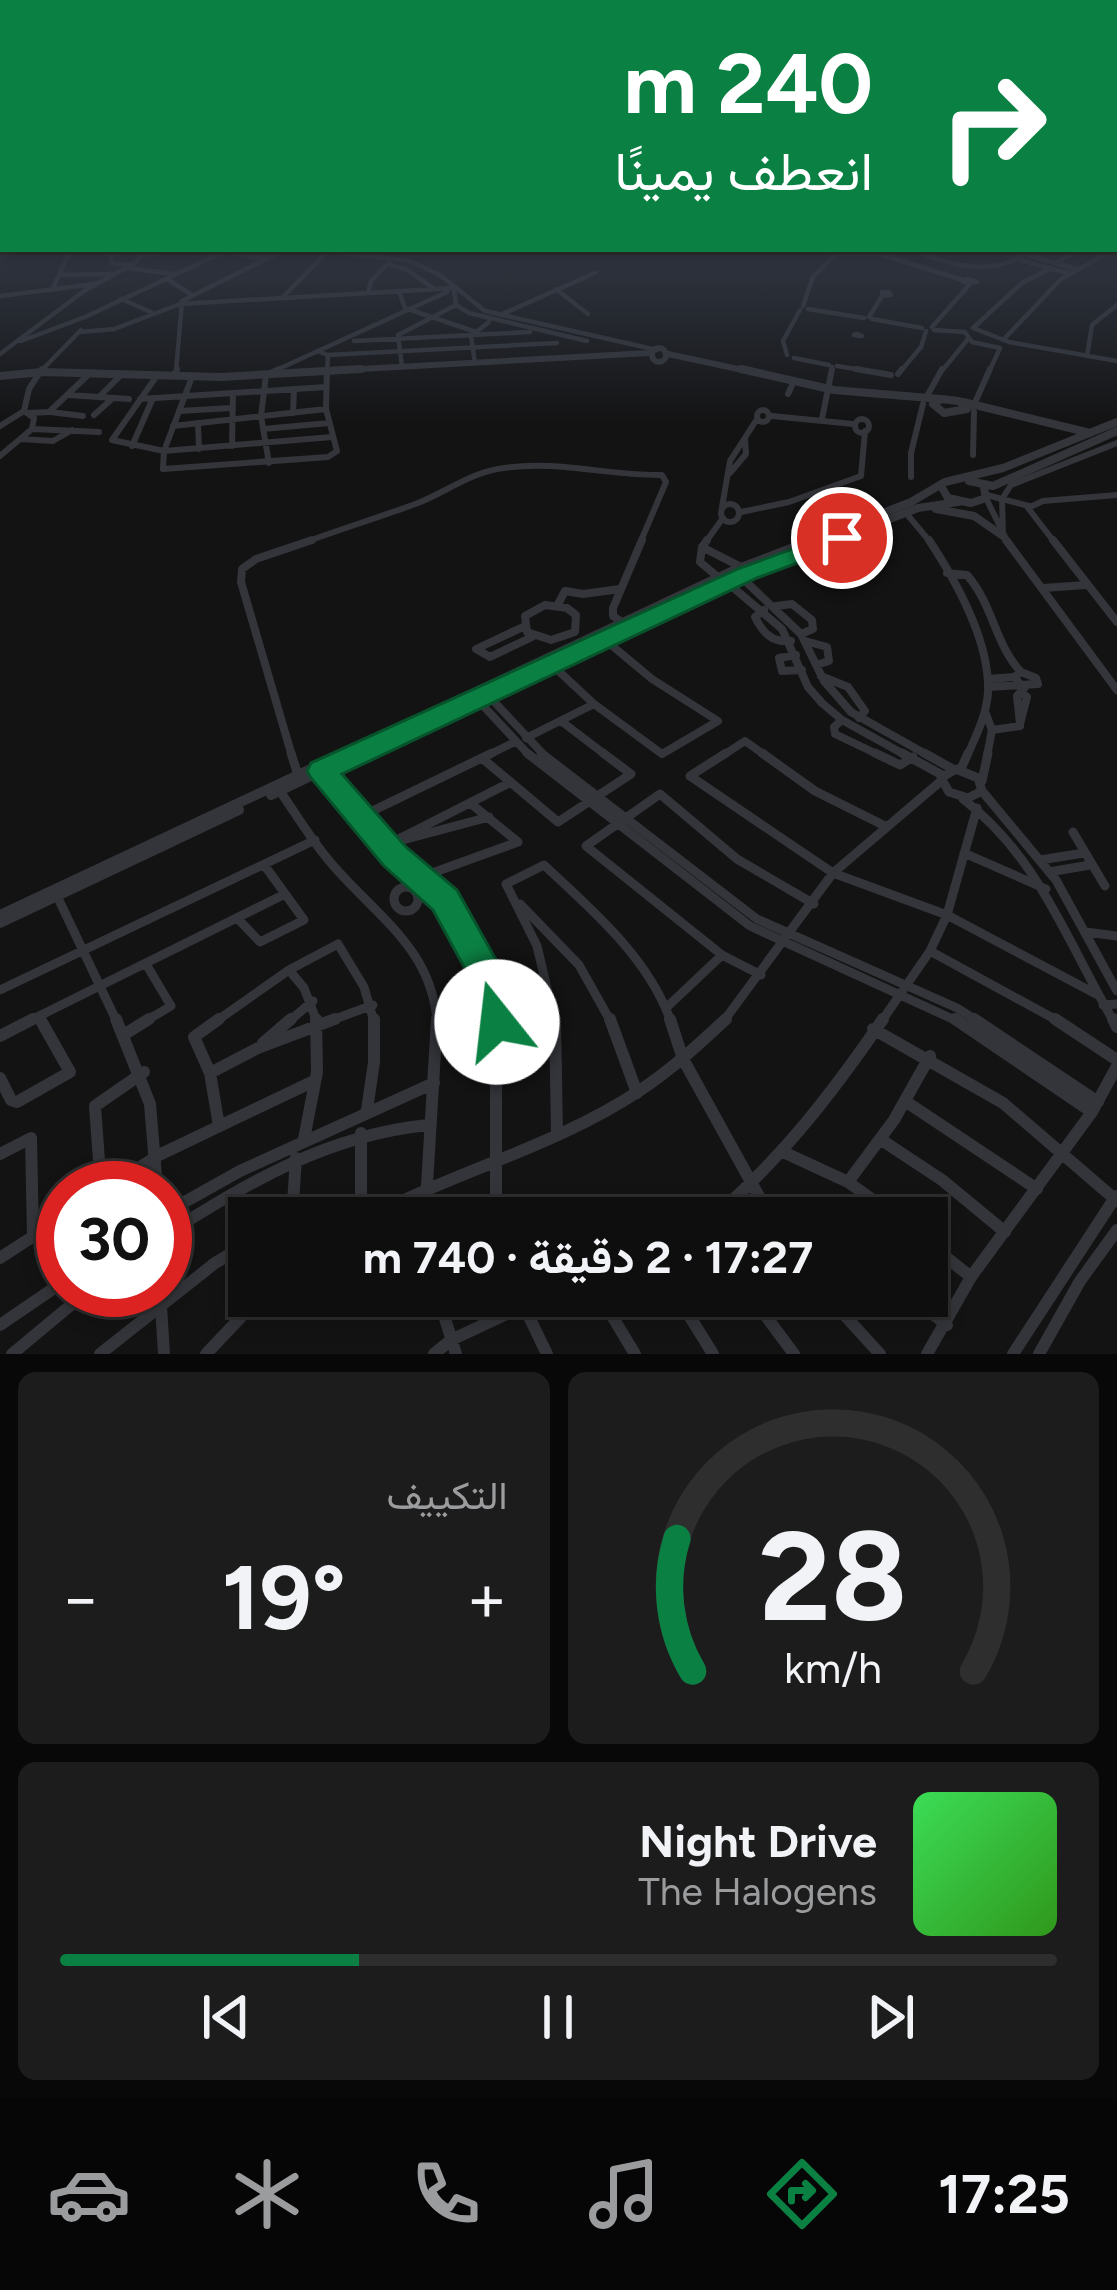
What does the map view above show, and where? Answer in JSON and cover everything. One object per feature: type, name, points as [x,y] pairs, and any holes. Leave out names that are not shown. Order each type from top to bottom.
[{"type":"street","points":[[21,341],[77,297]]},
{"type":"street","points":[[0,350],[124,297]]},
{"type":"street","points":[[180,304],[189,297]]},
{"type":"street","points":[[80,332],[114,329],[180,304],[269,297]]},
{"type":"street","points":[[401,297],[404,308],[473,334]]},
{"type":"street","points":[[266,375],[324,354],[436,297]]},
{"type":"street","points":[[455,297],[456,305]]},
{"type":"street","points":[[464,297],[498,315],[652,352],[657,359],[668,354],[731,363],[794,381],[924,401],[941,398],[963,408]]},
{"type":"street","points":[[498,315],[538,297]]},
{"type":"street","points":[[566,297],[588,314]]},
{"type":"street","points":[[807,297],[783,341],[790,357],[894,374],[921,347],[954,297]]},
{"type":"street","points":[[859,334],[881,297]]},
{"type":"street","points":[[1007,297],[973,328],[1117,361]]},
{"type":"street","points":[[1005,338],[1046,297]]},
{"type":"street","points":[[120,299],[151,312]]},
{"type":"street","points":[[173,377],[184,357],[180,304]]},
{"type":"street","points":[[402,367],[400,333],[456,305],[490,321],[652,352]]},
{"type":"street","points":[[1087,356],[1084,346],[1095,318],[1117,305]]},
{"type":"street","points":[[804,308],[948,332],[1000,348],[974,409],[973,454]]},
{"type":"street","points":[[0,456],[32,429],[34,418],[23,401],[42,372],[80,332],[85,317]]},
{"type":"street","points":[[473,334],[490,321]]},
{"type":"street","points":[[427,338],[454,324]]},
{"type":"street","points":[[346,341],[540,331]]},
{"type":"street","points":[[473,334],[475,363]]},
{"type":"street","points":[[556,358],[563,336]]},
{"type":"street","points":[[911,477],[911,453],[924,401],[965,340]]},
{"type":"street","points":[[324,354],[557,343]]},
{"type":"street","points":[[1066,353],[1084,346]]},
{"type":"street","points":[[0,376],[42,372],[119,377],[266,375],[652,352]]},
{"type":"street","points":[[192,377],[164,451],[162,466],[168,471],[333,455],[337,451],[326,409],[324,354]]},
{"type":"street","points":[[822,419],[832,366]]},
{"type":"street","points":[[266,375],[261,416],[268,463]]},
{"type":"street","points":[[49,412],[87,376]]},
{"type":"street","points":[[99,397],[119,377]]},
{"type":"street","points":[[156,377],[111,438],[164,451],[332,437]]},
{"type":"street","points":[[788,394],[794,381]]},
{"type":"street","points":[[140,398],[326,387]]},
{"type":"street","points":[[293,413],[294,389]]},
{"type":"street","points":[[232,446],[233,394]]},
{"type":"street","points":[[67,395],[128,399]]},
{"type":"street","points":[[94,415],[112,398]]},
{"type":"street","points":[[132,446],[153,398]]},
{"type":"street","points":[[937,409],[934,401],[941,398]]},
{"type":"street","points":[[924,401],[937,409],[974,409],[1090,433]]},
{"type":"street","points":[[179,411],[231,408]]},
{"type":"street","points":[[173,426],[326,409]]},
{"type":"street","points":[[0,426],[26,412],[83,416]]},
{"type":"street","points":[[722,507],[741,512],[789,502],[856,479],[863,472],[866,431],[872,428],[868,423],[758,412],[730,461],[717,513],[737,519],[741,512]]},
{"type":"street","points":[[126,417],[144,418]]},
{"type":"street","points":[[1039,422],[1058,445]]},
{"type":"street","points":[[198,423],[199,449]]},
{"type":"street","points":[[263,429],[329,423]]},
{"type":"street","points":[[0,919],[57,896],[298,775],[623,622],[941,486],[1117,426]]},
{"type":"street","points":[[741,572],[925,506],[985,494],[1117,426]]},
{"type":"street","points":[[32,429],[99,432]]},
{"type":"street","points":[[21,439],[53,441],[73,429]]},
{"type":"street","points":[[1000,532],[1002,499],[1011,485],[1117,443]]},
{"type":"street","points":[[298,775],[241,582],[242,569],[256,559],[423,501],[464,478],[510,466],[562,465],[621,476],[662,475],[666,482],[613,608],[614,616],[623,622]]},
{"type":"street","points":[[964,479],[985,494],[1029,506],[1117,495]]},
{"type":"street","points":[[941,486],[948,497],[1000,532]]},
{"type":"street","points":[[985,494],[1000,532],[1117,690]]},
{"type":"street","points":[[925,506],[974,516],[1000,532]]},
{"type":"street","points":[[1029,506],[1117,622]]},
{"type":"street","points":[[906,513],[932,543],[982,647],[988,683],[986,713],[992,730],[982,787]]},
{"type":"street","points":[[723,518],[703,547],[700,562],[764,610],[791,641],[822,703],[842,720],[834,727],[835,734],[890,763],[900,765],[913,757],[982,787],[1088,936],[1117,991]]},
{"type":"street","points":[[703,547],[741,572],[803,637],[835,697],[859,718],[949,773]]},
{"type":"street","points":[[946,573],[962,573],[979,588],[1000,648],[1027,697],[1024,722],[992,730]]},
{"type":"street","points":[[0,919],[723,580]]},
{"type":"street","points":[[1041,588],[1086,585]]},
{"type":"street","points":[[576,630],[576,615],[562,607],[558,596],[565,590],[583,594],[621,589]]},
{"type":"street","points":[[742,594],[755,589]]},
{"type":"street","points":[[576,630],[554,640],[533,637],[490,657],[476,650],[524,627],[530,611],[580,602],[583,594]]},
{"type":"street","points":[[775,606],[792,604],[812,620],[813,629],[803,637]]},
{"type":"street","points":[[764,610],[755,617],[766,634],[776,642],[791,641]]},
{"type":"street","points":[[969,624],[992,622]]},
{"type":"street","points":[[524,627],[533,637]]},
{"type":"street","points":[[576,630],[587,639]]},
{"type":"street","points":[[803,637],[826,647],[829,661],[816,665]]},
{"type":"street","points":[[550,663],[594,704],[662,754],[718,722],[652,680],[604,639]]},
{"type":"street","points":[[554,640],[565,650]]},
{"type":"street","points":[[796,655],[779,658],[778,664],[782,671],[802,670]]},
{"type":"street","points":[[821,676],[838,680],[861,700],[865,711],[859,718]]},
{"type":"street","points":[[988,683],[1021,683]]},
{"type":"street","points":[[481,696],[520,740],[624,819],[690,883],[750,926],[902,988],[1095,1107]]},
{"type":"street","points":[[822,703],[835,697]]},
{"type":"street","points":[[360,817],[594,704]]},
{"type":"street","points":[[406,1197],[557,1136],[637,1093],[683,1059],[735,1011],[833,873],[949,773],[986,713]]},
{"type":"street","points":[[483,759],[558,822],[632,774],[561,721]]},
{"type":"street","points":[[887,827],[814,791],[745,741],[690,776],[833,873],[946,915],[1117,1004]]},
{"type":"street","points":[[322,771],[360,817],[445,900],[486,974],[497,1022],[496,1197]]},
{"type":"street","points":[[949,773],[950,794],[977,808],[1041,866],[1071,942],[1117,1027]]},
{"type":"street","points":[[388,844],[509,783]]},
{"type":"street","points":[[962,798],[982,787]]},
{"type":"street","points":[[278,788],[334,867],[388,907],[425,970],[436,1006],[435,1082],[424,1197]]},
{"type":"street","points":[[761,975],[722,955],[586,846],[660,794],[737,859],[814,904]]},
{"type":"street","points":[[388,907],[412,908],[424,881],[515,845],[517,838],[470,803]]},
{"type":"street","points":[[737,1197],[831,1095],[930,951],[946,915],[977,808]]},
{"type":"street","points":[[388,844],[425,838],[489,817]]},
{"type":"street","points":[[1073,832],[1105,886]]},
{"type":"street","points":[[0,990],[315,840]]},
{"type":"street","points":[[964,853],[1047,890]]},
{"type":"street","points":[[1041,866],[1084,853]]},
{"type":"street","points":[[1041,866],[1090,865]]},
{"type":"street","points":[[237,918],[261,942],[304,920],[265,866]]},
{"type":"street","points":[[557,1136],[557,1004],[506,884],[544,866],[591,909],[647,973],[666,1008],[683,1059],[757,1197]]},
{"type":"street","points":[[0,1036],[285,894]]},
{"type":"street","points":[[57,896],[78,953],[143,1072],[159,1161]]},
{"type":"street","points":[[516,901],[552,928],[606,1006],[637,1093]]},
{"type":"street","points":[[1071,942],[1107,931],[1117,936]]},
{"type":"street","points":[[219,1126],[210,1073],[194,1037],[289,970],[338,944],[373,1006],[380,1040],[368,1110]]},
{"type":"street","points":[[927,1354],[971,1277],[1095,1107],[1117,1063],[1026,1000],[930,951]]},
{"type":"street","points":[[666,1008],[722,955]]},
{"type":"street","points":[[125,1034],[171,1006],[146,964]]},
{"type":"street","points":[[289,970],[313,1000],[320,1026],[304,1141]]},
{"type":"street","points":[[258,1048],[313,1000]]},
{"type":"street","points":[[210,1073],[258,1048],[373,1006]]},
{"type":"street","points":[[0,1078],[10,1100],[17,1102],[70,1072],[40,1017]]},
{"type":"street","points":[[874,1030],[987,1088],[1116,1198],[1013,1354]]},
{"type":"street","points":[[848,1182],[930,1056]]},
{"type":"street","points":[[101,1161],[94,1109],[143,1072]]},
{"type":"street","points":[[149,1161],[314,1081]]},
{"type":"street","points":[[192,1200],[304,1141],[435,1082]]},
{"type":"street","points":[[904,1101],[1037,1190]]},
{"type":"street","points":[[192,1219],[296,1158],[361,1133],[428,1125]]},
{"type":"street","points":[[361,1133],[363,1197]]},
{"type":"street","points":[[0,1154],[31,1138],[33,1236]]},
{"type":"street","points":[[880,1139],[942,1180],[1005,1232]]},
{"type":"street","points":[[781,1151],[848,1182],[869,1197]]},
{"type":"street","points":[[293,1197],[296,1158]]},
{"type":"street","points":[[1039,1354],[1080,1281],[1117,1230]]},
{"type":"street","points":[[0,1258],[36,1234]]},
{"type":"street","points":[[192,1278],[228,1256]]},
{"type":"street","points":[[948,1258],[971,1277]]},
{"type":"street","points":[[0,1325],[36,1300]]},
{"type":"street","points":[[12,1354],[57,1317]]},
{"type":"street","points":[[100,1354],[140,1317]]},
{"type":"street","points":[[161,1317],[164,1354]]},
{"type":"street","points":[[206,1354],[241,1317]]},
{"type":"street","points":[[445,1317],[454,1347]]},
{"type":"street","points":[[434,1354],[454,1347],[497,1317]]},
{"type":"street","points":[[529,1317],[547,1354]]},
{"type":"street","points":[[613,1317],[635,1354]]},
{"type":"street","points":[[689,1317],[713,1354]]},
{"type":"street","points":[[767,1317],[794,1354]]},
{"type":"street","points":[[846,1317],[880,1354]]},
{"type":"street","points":[[937,1317],[947,1325]]},
{"type":"route","points":[[497,1022],[486,974],[445,900],[394,856],[322,771],[749,573],[842,538]]}]
